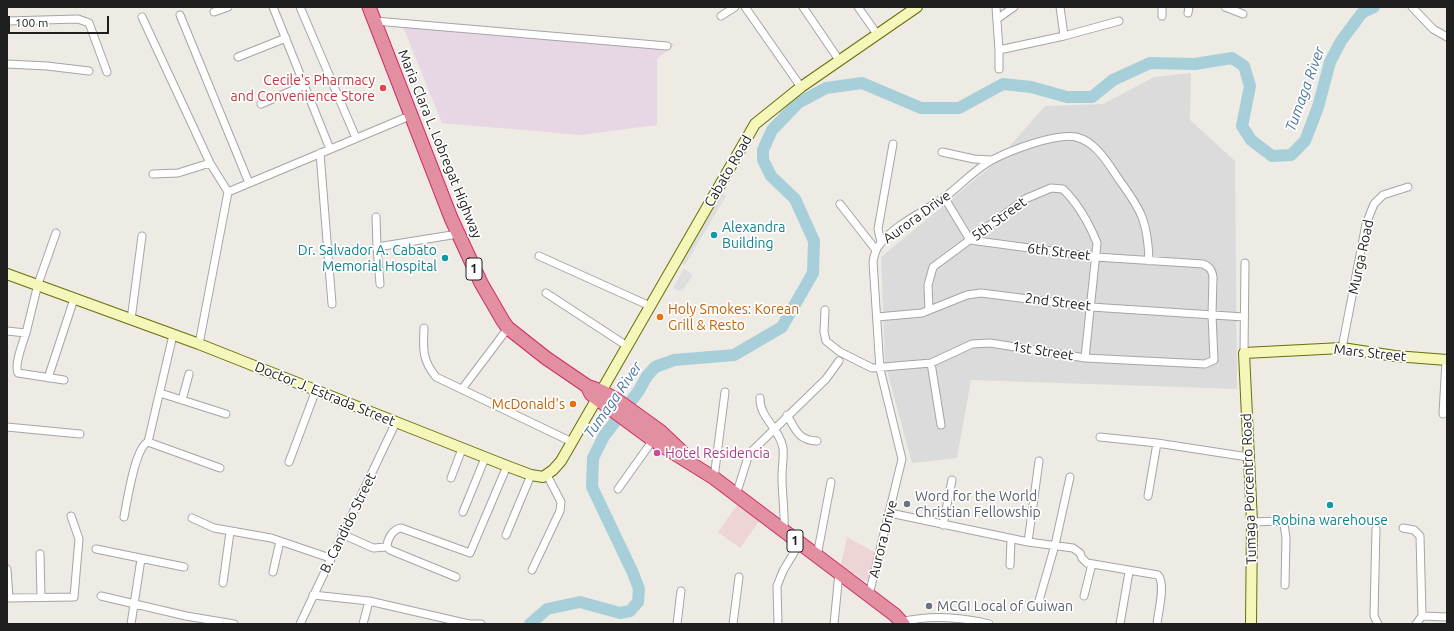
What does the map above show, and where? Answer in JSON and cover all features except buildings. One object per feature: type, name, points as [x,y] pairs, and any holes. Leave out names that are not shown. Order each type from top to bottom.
[{"type":"highway","name":"Maria Clara L. Lobregat Highway","points":[[371,12],[458,234],[492,303],[508,328],[541,354],[638,422],[660,431],[681,451],[686,460]]},
{"type":"highway","name":"Maria Clara L. Lobregat Highway","points":[[638,422],[653,440],[714,478],[816,557],[869,595],[902,623]]},
{"type":"street","points":[[214,12],[228,7]]},
{"type":"street","points":[[273,7],[330,149]]},
{"type":"street","points":[[300,7],[356,138]]},
{"type":"street","points":[[721,16],[735,7]]},
{"type":"street","points":[[746,7],[801,87]]},
{"type":"street","points":[[803,7],[838,60]]},
{"type":"street","points":[[858,7],[877,34]]},
{"type":"street","name":"Cabato Road","points":[[599,395],[755,124],[801,87],[838,60],[916,7]]},
{"type":"street","points":[[996,7],[998,19],[999,70]]},
{"type":"street","points":[[998,19],[1014,7]]},
{"type":"street","points":[[1060,7],[1064,36]]},
{"type":"street","points":[[1162,7],[1162,16]]},
{"type":"street","points":[[1225,7],[1243,14]]},
{"type":"street","points":[[1412,7],[1433,29],[1447,37]]},
{"type":"street","points":[[371,12],[667,46]]},
{"type":"street","points":[[180,16],[249,182]]},
{"type":"street","points":[[142,17],[210,163],[228,192],[199,344]]},
{"type":"street","points":[[7,21],[84,20],[89,23],[106,72]]},
{"type":"street","points":[[999,50],[1064,36],[1119,21]]},
{"type":"street","points":[[238,57],[286,38]]},
{"type":"street","points":[[7,64],[48,66],[89,71]]},
{"type":"street","points":[[261,104],[305,85]]},
{"type":"street","points":[[228,192],[412,115]]},
{"type":"street","name":"Aurora Drive","points":[[869,595],[902,460],[880,369],[874,262],[876,250],[881,242],[898,228],[944,197],[991,160],[1024,146],[1065,136],[1087,140],[1102,155],[1138,205],[1146,222],[1149,261]]},
{"type":"street","points":[[881,242],[878,229],[893,144]]},
{"type":"street","points":[[942,152],[974,159],[991,160]]},
{"type":"street","points":[[320,153],[332,304]]},
{"type":"street","points":[[153,174],[178,172],[210,163]]},
{"type":"street","name":"Murga Road","points":[[1342,348],[1369,217],[1374,204],[1383,195],[1408,187]]},
{"type":"street","name":"5th Street","points":[[929,310],[928,285],[933,267],[1025,199],[1057,188],[1063,189],[1069,195],[1092,229],[1097,243],[1085,358]]},
{"type":"street","points":[[944,197],[970,240]]},
{"type":"street","points":[[840,204],[876,250]]},
{"type":"street","points":[[376,217],[380,284]]},
{"type":"street","points":[[56,233],[38,284],[16,370],[21,374],[64,380]]},
{"type":"street","points":[[377,247],[458,234]]},
{"type":"street","points":[[131,320],[142,236]]},
{"type":"street","name":"6th Street","points":[[970,240],[1096,256],[1203,264],[1209,267],[1213,277],[1212,315]]},
{"type":"street","points":[[539,256],[650,306]]},
{"type":"street","points":[[1244,263],[1244,353]]},
{"type":"street","name":"Doctor J. Estrada Street","points":[[7,274],[38,284],[74,299],[199,344],[485,458],[531,475],[543,477],[548,475]]},
{"type":"street","name":"2nd Street","points":[[876,317],[917,314],[967,295],[981,292],[1091,307],[1244,317]]},
{"type":"street","points":[[546,294],[627,346]]},
{"type":"street","points":[[48,378],[74,299]]},
{"type":"street","points":[[825,310],[824,332],[828,344],[860,363],[872,368],[880,369]]},
{"type":"street","name":"1st Street","points":[[880,369],[931,363],[972,344],[990,343],[1085,358],[1210,363],[1214,356],[1212,315]]},
{"type":"street","points":[[424,328],[423,346],[428,367],[436,377],[572,442]]},
{"type":"street","points":[[462,389],[508,328]]},
{"type":"street","points":[[7,331],[26,333]]},
{"type":"street","points":[[124,517],[137,460],[142,446],[148,442],[173,335]]},
{"type":"street","name":"Mars Street","points":[[1244,353],[1342,348],[1395,356],[1446,360]]},
{"type":"street","name":"Tumaga Porcentro Road","points":[[1244,353],[1252,522],[1251,624]]},
{"type":"street","points":[[1444,414],[1446,360]]},
{"type":"street","points":[[736,495],[748,457],[753,450],[787,415],[826,379],[839,361]]},
{"type":"street","points":[[931,363],[941,425]]},
{"type":"street","points":[[182,400],[189,374]]},
{"type":"street","points":[[289,462],[316,390]]},
{"type":"street","points":[[714,478],[725,392]]},
{"type":"street","points":[[160,393],[226,414]]},
{"type":"street","points":[[532,570],[560,511],[561,502],[548,475],[561,461],[599,395]]},
{"type":"street","points":[[760,398],[763,412],[775,429],[783,447],[782,476],[785,510],[784,532]]},
{"type":"street","points":[[787,415],[804,439],[817,441]]},
{"type":"street","name":"B. Candido Street","points":[[300,624],[330,558],[396,422]]},
{"type":"street","points":[[7,427],[80,434]]},
{"type":"street","points":[[1100,437],[1157,443],[1248,457]]},
{"type":"street","points":[[618,489],[653,440]]},
{"type":"street","points":[[148,442],[220,468]]},
{"type":"street","points":[[1148,496],[1157,443]]},
{"type":"street","points":[[451,478],[462,449]]},
{"type":"street","points":[[463,512],[485,458]]},
{"type":"street","points":[[1028,542],[1039,461]]},
{"type":"street","points":[[387,547],[390,536],[396,530],[401,528],[470,553],[507,466]]},
{"type":"street","points":[[506,535],[531,475]]},
{"type":"street","points":[[1038,604],[1055,545],[1070,477]]},
{"type":"street","points":[[943,525],[952,480]]},
{"type":"street","points":[[816,557],[831,482]]},
{"type":"street","points":[[890,513],[1011,539],[1055,545],[1077,550],[1083,561],[1092,564],[1129,572],[1154,574],[1161,579],[1162,585],[1157,624]]},
{"type":"street","points":[[7,569],[8,598],[74,597],[79,539],[71,516]]},
{"type":"street","points":[[192,518],[205,525],[230,532],[280,541],[330,558]]},
{"type":"street","points":[[1252,522],[1279,521],[1284,524],[1286,538],[1285,585]]},
{"type":"street","points":[[1403,528],[1414,530],[1420,536],[1422,616],[1416,624]]},
{"type":"street","points":[[1376,529],[1374,616],[1378,624]]},
{"type":"street","points":[[223,583],[230,532]]},
{"type":"street","points":[[342,534],[373,548],[387,547],[422,564],[456,577]]},
{"type":"street","points":[[1010,565],[1011,539]]},
{"type":"street","points":[[273,572],[280,541]]},
{"type":"street","points":[[778,624],[777,586],[783,571],[799,544]]},
{"type":"street","points":[[96,549],[184,567]]},
{"type":"street","points":[[40,554],[41,597]]},
{"type":"street","points":[[131,624],[141,559]]},
{"type":"street","points":[[1084,596],[1092,564]]},
{"type":"street","points":[[1120,624],[1129,572]]},
{"type":"street","points":[[834,624],[839,573]]},
{"type":"street","points":[[733,624],[739,578]]},
{"type":"street","points":[[677,624],[681,592]]},
{"type":"street","points":[[313,595],[369,601],[470,624],[481,624]]},
{"type":"street","points":[[101,596],[186,616],[234,624]]},
{"type":"street","points":[[363,624],[369,601]]},
{"type":"street","points":[[1422,616],[1447,617]]},
{"type":"street","points":[[902,623],[932,617],[976,620],[989,624]]},
{"type":"shaded area","points":[[401,22],[675,44],[657,59],[657,125],[580,135],[442,123]]},
{"type":"shaded area","points":[[1191,73],[1190,120],[1235,161],[1237,389],[971,380],[957,458],[912,463],[885,363],[881,257],[994,164],[1045,106],[1103,104],[1154,77]]},
{"type":"shaded area","points":[[721,193],[726,196],[685,265],[680,262]]},
{"type":"shaded area","points":[[684,268],[693,275],[682,291],[680,289],[679,291],[673,288]]},
{"type":"shaded area","points":[[738,504],[760,520],[740,548],[718,532]]},
{"type":"shaded area","points":[[847,537],[876,553],[869,583],[841,565]]},
{"type":"waterway","name":"Tumaga River","points":[[530,624],[547,609],[580,602],[620,613],[630,611],[638,602],[639,589],[633,573],[592,487],[593,458],[604,436],[655,367],[674,360],[734,355],[782,327],[813,273],[814,241],[795,199],[771,176],[763,160],[763,150],[772,130],[798,103],[826,88],[862,83],[921,108],[959,108],[1003,84],[1031,87],[1067,97],[1092,97],[1113,80],[1150,63],[1195,64],[1232,58],[1244,66],[1250,86],[1242,126],[1251,140],[1272,156],[1291,155],[1305,141],[1318,107],[1330,62],[1341,41],[1362,13],[1374,7]]},
{"type":"place","name":"Cecile's Pharmacy and Convenience Store","points":[[383,88]]},
{"type":"place","name":"Alexandra Building","points":[[714,235]]},
{"type":"place","name":"Dr. Salvador A. Cabato Memorial Hospital","points":[[445,258]]},
{"type":"place","name":"Holy Smokes: Korean Grill & Resto","points":[[660,317]]},
{"type":"place","name":"McDonald's","points":[[573,404]]},
{"type":"place","name":"Hotel Residencia","points":[[657,453]]},
{"type":"place","name":"Word for the World Christian Fellowship","points":[[907,504]]},
{"type":"place","name":"Robina warehouse","points":[[1330,505]]},
{"type":"place","name":"MCGI Local of Guiwan","points":[[929,606]]}]
